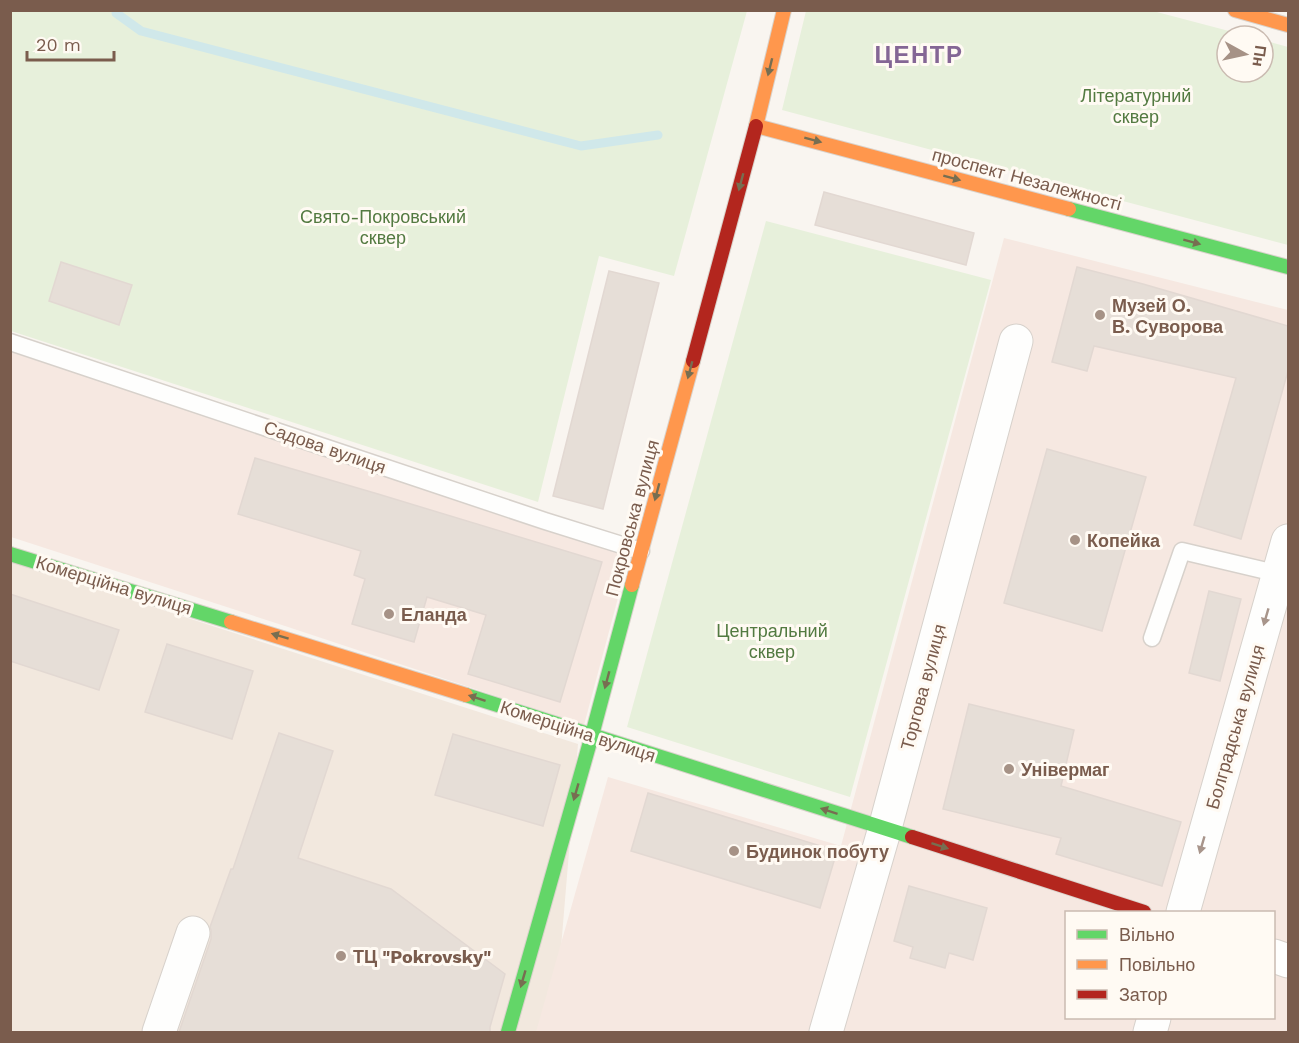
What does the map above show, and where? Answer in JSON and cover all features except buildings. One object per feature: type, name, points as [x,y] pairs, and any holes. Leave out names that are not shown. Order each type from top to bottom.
[{"type":"main road","name":"Покровська вулиця","points":[[508,1032],[592,735],[756,126],[784,10]]},
{"type":"main road","points":[[1235,10],[1288,25]]},
{"type":"main road","name":"проспект Незалежності","points":[[756,126],[1288,267]]},
{"type":"main road","name":"Комерційна вулиця","points":[[10,554],[281,636],[1141,911]]},
{"type":"street","name":"Торгова вулиця","points":[[826,1032],[885,828],[1016,341]]},
{"type":"street","name":"Болградська вулиця","points":[[1183,911],[1288,541]]},
{"type":"street","points":[[159,1032],[193,933]]},
{"type":"lane","name":"Садова вулиця","points":[[10,342],[641,551]]},
{"type":"lane","points":[[1152,638],[1182,551],[1279,574]]},
{"type":"shaded area","points":[[1004,238],[1288,310],[1288,1032],[536,1032],[608,777],[841,846]]},
{"type":"shaded area","points":[[11,352],[630,553],[584,725],[11,537]]},
{"type":"shaded area","points":[[11,561],[578,744],[554,1032],[11,1032]]},
{"type":"green space","name":"Свято-Покровський сквер","points":[[10,11],[747,11],[674,276],[599,256],[538,502],[11,331]]},
{"type":"green space","name":"Літературний сквер","points":[[806,11],[1153,11],[1215,27],[1215,84],[1275,84],[1275,43],[1288,47],[1288,245],[782,110]]},
{"type":"green space","name":"Центральний сквер","points":[[766,221],[991,280],[850,797],[627,727]]},
{"type":"waterway","points":[[116,13],[141,31],[581,146],[658,135]]},
{"type":"traffic: fast","points":[[1069,209],[1288,267]]},
{"type":"traffic: fast","points":[[10,554],[231,622]]},
{"type":"traffic: fast","points":[[508,1032],[632,585]]},
{"type":"traffic: fast","points":[[466,695],[912,837]]},
{"type":"traffic: slow","points":[[784,10],[756,126],[1069,209]]},
{"type":"traffic: slow","points":[[1235,10],[1288,25]]},
{"type":"traffic: slow","points":[[632,585],[693,361]]},
{"type":"traffic: slow","points":[[231,622],[466,695]]},
{"type":"traffic: jam","points":[[693,361],[756,126]]},
{"type":"traffic: jam","points":[[912,837],[1141,911]]},
{"type":"place","name":"Музей О. В. Суворова","points":[[1100,315]]},
{"type":"place","name":"Копейка","points":[[1075,540]]},
{"type":"place","name":"Еланда","points":[[389,614]]},
{"type":"place","name":"Універмаг","points":[[1009,769]]},
{"type":"place","name":"Будинок побуту","points":[[734,851]]},
{"type":"place","name":"ТЦ \"Pokrovsky\"","points":[[341,956]]},
{"type":"district","name":"ЦЕНТР","points":[[919,55]]}]
